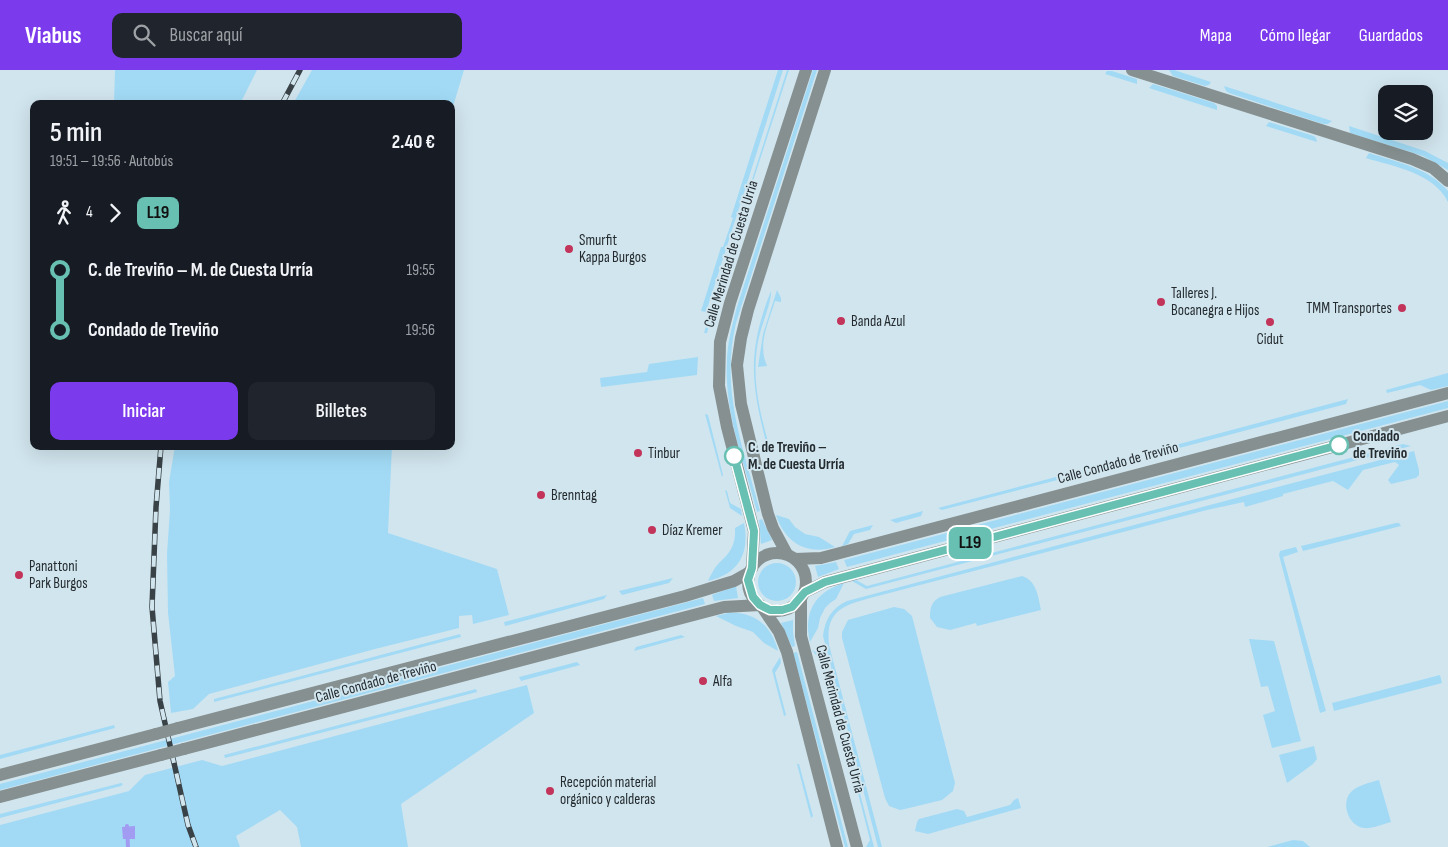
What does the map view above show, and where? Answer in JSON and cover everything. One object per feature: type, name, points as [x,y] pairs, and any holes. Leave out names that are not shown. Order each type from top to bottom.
[{"type":"street","name":"Calle Merindad de Cuesta Urria","points":[[751,570],[754,531],[718,386],[720,342],[730,303],[806,70]]},
{"type":"street","points":[[803,595],[806,585],[805,572],[791,557],[773,528],[745,423],[739,394],[737,365],[748,310],[825,70]]},
{"type":"street","points":[[1132,70],[1412,159],[1433,168],[1448,181]]},
{"type":"street","name":"Calle Condado de Treviño","points":[[791,557],[821,558],[1448,393]]},
{"type":"street","points":[[761,606],[770,610],[782,610],[792,607],[803,595],[825,582],[1448,416]]},
{"type":"street","points":[[791,557],[780,553],[768,554],[758,560],[751,570],[748,580],[750,592],[780,632],[837,847]]},
{"type":"street","name":"Calle Condado de Treviño","points":[[0,775],[699,592],[734,581],[751,570]]},
{"type":"street","name":"Calle Merindad de Cuesta Urria","points":[[803,595],[801,636],[857,847]]},
{"type":"street","name":"Calle Condado de Treviño","points":[[0,797],[724,607],[761,606]]},
{"type":"shaded area","points":[[115,70],[257,70],[242,100],[114,100]]},
{"type":"shaded area","points":[[312,70],[464,70],[455,100],[295,100]]},
{"type":"shaded area","points":[[778,70],[783,70],[706,312],[701,311],[721,247],[723,247],[733,218],[731,217]]},
{"type":"shaded area","points":[[787,70],[789,70],[723,274],[707,333],[704,333],[715,295]]},
{"type":"shaded area","points":[[813,70],[817,70],[736,323],[732,348],[732,395],[741,441],[760,511],[757,512],[732,419],[727,381],[728,349],[736,310]]},
{"type":"shaded area","points":[[1169,70],[1211,82],[1205,86],[1173,76]]},
{"type":"shaded area","points":[[1107,71],[1137,79],[1137,84],[1105,74]]},
{"type":"shaded area","points":[[1153,84],[1214,103],[1217,106],[1217,110],[1149,88]]},
{"type":"shaded area","points":[[1224,86],[1332,121],[1328,124],[1323,124],[1229,93]]},
{"type":"shaded area","points":[[1269,122],[1314,136],[1317,142],[1266,126]]},
{"type":"shaded area","points":[[1349,126],[1378,136],[1378,140],[1392,140],[1425,151],[1448,163],[1448,170],[1423,156],[1350,133]]},
{"type":"shaded area","points":[[1369,153],[1412,167],[1432,177],[1448,191],[1448,202],[1442,192],[1424,178],[1413,172],[1366,158]]},
{"type":"shaded area","points":[[777,290],[781,302],[775,301],[764,341],[763,350],[767,366],[758,367],[763,334]]},
{"type":"shaded area","points":[[771,291],[756,356],[756,383],[770,449],[768,450],[757,401],[754,354],[762,316]]},
{"type":"shaded area","points":[[698,357],[697,375],[601,387],[600,378],[647,372],[649,364]]},
{"type":"shaded area","points":[[1448,373],[1448,386],[1431,390],[1420,385],[1387,393],[1386,390]]},
{"type":"shaded area","points":[[1348,399],[1346,404],[1168,451],[1164,448]]},
{"type":"shaded area","points":[[1448,401],[1448,408],[847,567],[844,560]]},
{"type":"shaded area","points":[[705,414],[708,415],[722,477]]},
{"type":"shaded area","points":[[1403,444],[1411,446],[866,589],[852,581],[856,580],[867,586]]},
{"type":"shaded area","points":[[174,450],[392,450],[388,533],[497,569],[509,615],[473,624],[472,615],[459,616],[459,628],[209,694],[193,709],[171,713],[168,682],[175,676],[168,613],[169,482]]},
{"type":"shaded area","points":[[1414,451],[1419,470],[1419,475],[1416,478],[1391,484],[1388,480],[1399,465],[1395,462],[1363,470],[1348,490],[1333,481],[1283,494],[1283,496],[1245,507],[1244,502],[1207,510],[874,597],[839,610],[830,623],[829,645],[882,847],[878,847],[823,636],[825,624],[837,607],[847,601]]},
{"type":"shaded area","points":[[1132,457],[1131,461],[942,510],[938,508]]},
{"type":"shaded area","points":[[725,490],[727,491],[730,503],[741,509],[742,516],[730,508]]},
{"type":"shaded area","points":[[923,511],[921,516],[896,523],[890,520]]},
{"type":"shaded area","points":[[776,515],[789,519],[795,527],[805,534],[819,537],[835,547],[815,550],[798,544],[785,533]]},
{"type":"shaded area","points":[[762,519],[772,540],[761,544],[759,520]]},
{"type":"shaded area","points":[[744,523],[745,544],[740,561],[728,573],[708,581],[731,548],[735,528]]},
{"type":"shaded area","points":[[1399,523],[1401,526],[1303,551],[1301,546]]},
{"type":"shaded area","points":[[873,525],[870,530],[854,534],[848,544],[842,546],[850,531]]},
{"type":"shaded area","points":[[1296,547],[1298,552],[1283,557],[1326,711],[1320,713],[1279,555],[1280,551]]},
{"type":"shaded area","points":[[836,562],[839,569],[818,577],[815,566]]},
{"type":"shaded area","points":[[777,563],[791,568],[796,582],[791,596],[777,601],[763,596],[758,582],[763,568]]},
{"type":"shaded area","points":[[1022,576],[1034,585],[1041,610],[977,626],[976,623],[950,630],[937,627],[930,618],[932,606],[940,597]]},
{"type":"shaded area","points":[[673,578],[669,583],[622,595],[619,591]]},
{"type":"shaded area","points":[[844,583],[836,599],[825,608],[818,628],[810,642],[808,621],[814,605],[825,592]]},
{"type":"shaded area","points":[[736,586],[738,598],[714,601],[712,595]]},
{"type":"shaded area","points":[[607,595],[604,599],[505,626],[504,622]]},
{"type":"shaded area","points":[[703,598],[705,604],[0,790],[0,784]]},
{"type":"shaded area","points":[[894,607],[904,609],[912,616],[955,783],[953,791],[942,800],[900,810],[889,806],[885,798],[842,638],[842,632],[848,620]]},
{"type":"shaded area","points":[[728,613],[746,615],[760,622],[771,634],[778,651],[764,643],[753,632],[716,616]]},
{"type":"shaded area","points":[[793,620],[795,646],[792,647],[781,623]]},
{"type":"shaded area","points":[[460,634],[461,637],[214,702],[214,699]]},
{"type":"shaded area","points":[[681,635],[685,637],[634,651],[636,647]]},
{"type":"shaded area","points":[[1249,639],[1274,641],[1301,741],[1272,748],[1263,715],[1275,711],[1268,686],[1261,687]]},
{"type":"shaded area","points":[[812,650],[824,656],[874,847],[866,847],[870,840],[824,661]]},
{"type":"shaded area","points":[[797,652],[848,847],[845,847],[793,653]]},
{"type":"shaded area","points":[[780,657],[781,663],[775,673],[786,715],[784,716],[772,670]]},
{"type":"shaded area","points":[[577,662],[580,665],[521,681],[519,677]]},
{"type":"shaded area","points":[[1440,675],[1442,683],[1334,711],[1332,703]]},
{"type":"shaded area","points":[[527,685],[534,713],[401,804],[408,847],[301,847],[297,827],[280,810],[236,836],[240,847],[0,847],[0,825],[129,791],[145,775],[202,760],[222,766]]},
{"type":"shaded area","points":[[476,689],[477,692],[225,758],[224,755]]},
{"type":"shaded area","points":[[114,725],[115,728],[0,759],[0,755]]},
{"type":"shaded area","points":[[1314,746],[1317,759],[1287,783],[1279,755]]},
{"type":"shaded area","points":[[797,764],[799,764],[813,816],[811,818]]},
{"type":"shaded area","points":[[1379,780],[1391,822],[1364,828],[1354,823],[1348,814],[1347,798],[1356,788]]},
{"type":"shaded area","points":[[123,784],[121,786],[0,818],[0,814]]},
{"type":"shaded area","points":[[1018,798],[1021,808],[928,834],[915,831],[919,819],[957,809],[964,811],[967,817],[1010,805]]},
{"type":"shaded area","points":[[135,826],[135,839],[123,839],[122,827]]},
{"type":"shaded area","points":[[1293,840],[1303,841],[1310,847],[1267,847]]},
{"type":"waterway","points":[[127,826],[128,847]]},
{"type":"railway","points":[[284,100],[300,70]]},
{"type":"railway","points":[[161,450],[156,507],[152,607],[160,701],[188,825],[196,847]]},
{"type":"bus line","name":"L19","points":[[734,456],[754,531],[752,568],[748,580],[750,592],[760,605],[776,611],[792,607],[805,592],[825,582],[1339,445]]},
{"type":"place","name":"Smurfit Kappa Burgos","points":[[569,249]]},
{"type":"place","name":"Talleres J. Bocanegra e Hijos","points":[[1161,302]]},
{"type":"place","name":"TMM Transportes","points":[[1402,308]]},
{"type":"place","name":"Banda Azul","points":[[841,321]]},
{"type":"place","name":"Cidut","points":[[1270,322]]},
{"type":"place","name":"Condado de Treviño","points":[[1339,445]]},
{"type":"place","name":"Tinbur","points":[[638,453]]},
{"type":"place","name":"C. de Treviño – M. de Cuesta Urría","points":[[734,456]]},
{"type":"place","name":"Brenntag","points":[[541,495]]},
{"type":"place","name":"Díaz Kremer","points":[[652,530]]},
{"type":"place","name":"Panattoni Park Burgos","points":[[19,575]]},
{"type":"place","name":"Alfa","points":[[703,681]]},
{"type":"place","name":"Recepción material orgánico y calderas","points":[[550,791]]}]
